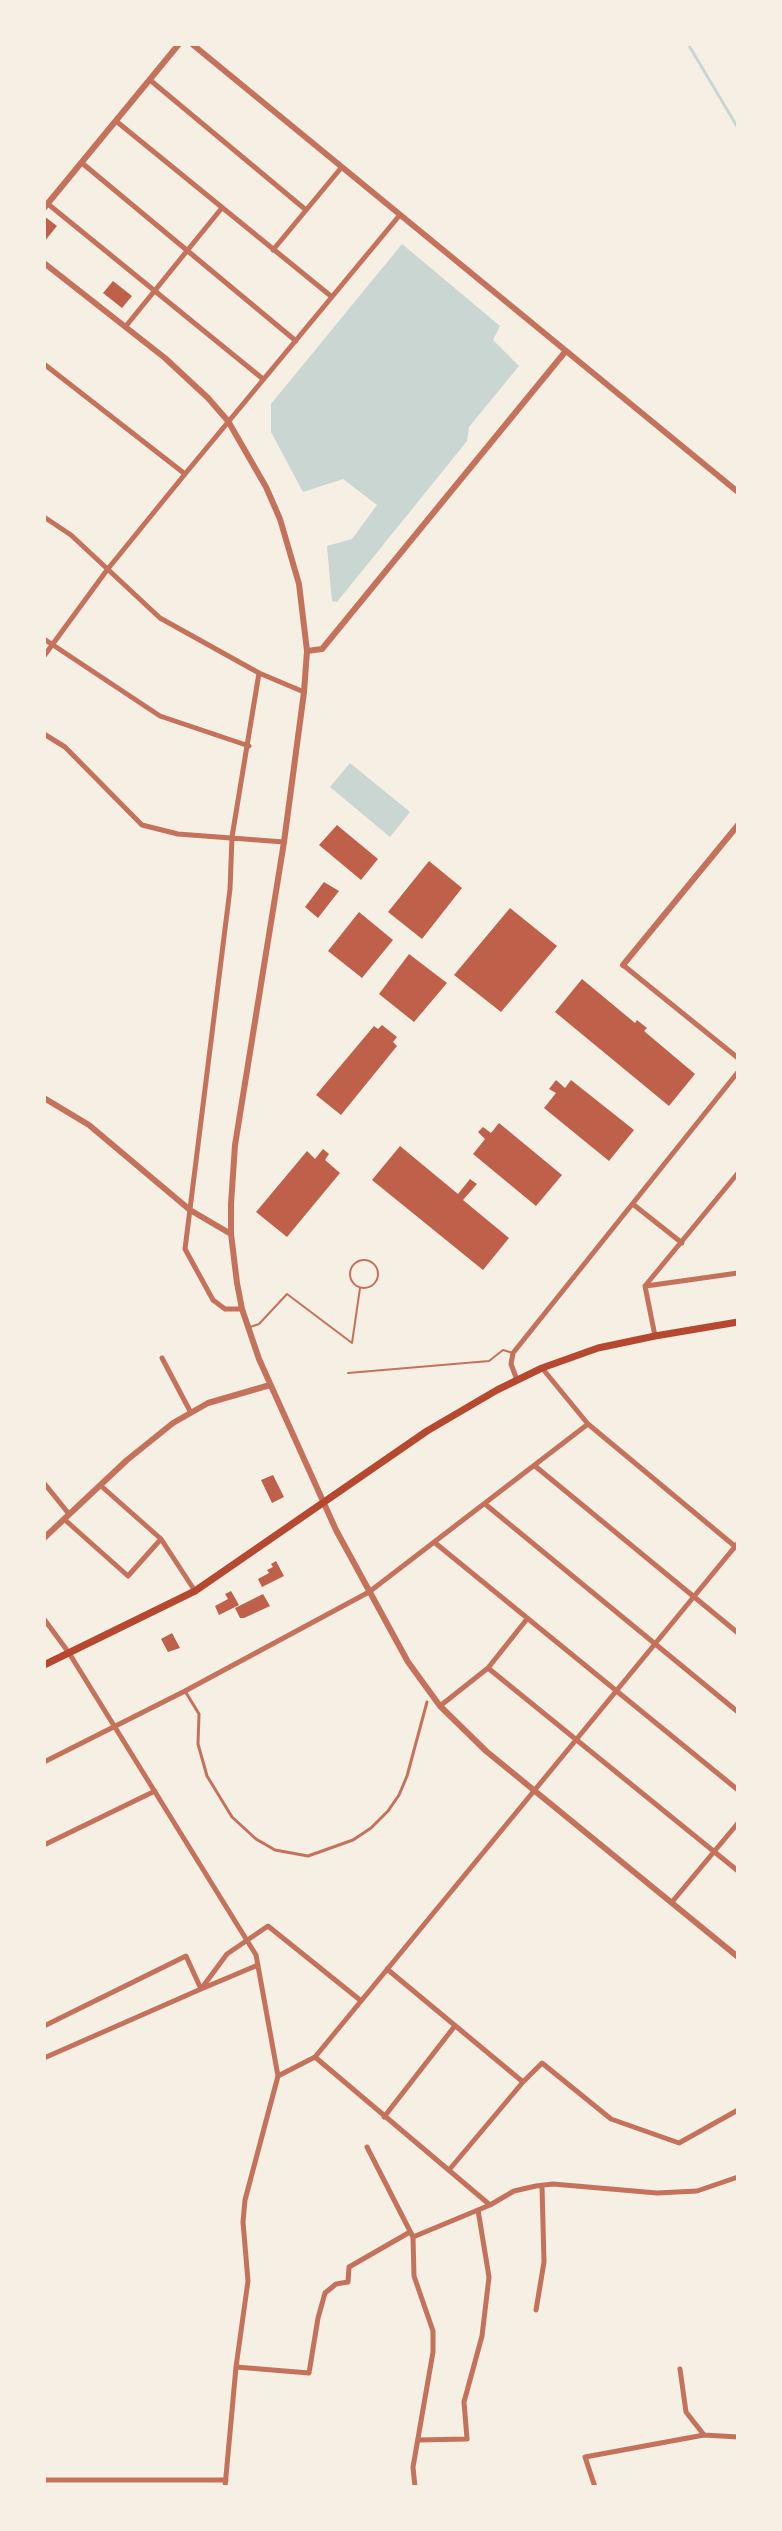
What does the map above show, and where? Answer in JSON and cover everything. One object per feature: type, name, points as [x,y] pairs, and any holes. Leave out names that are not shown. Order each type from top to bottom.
[{"type":"main road","points":[[44,1665],[195,1591],[427,1431],[517,1380],[598,1348],[738,1322]]},
{"type":"street","points":[[179,44],[46,206],[263,379]]},
{"type":"street","points":[[192,44],[738,492]]},
{"type":"street","points":[[150,80],[306,210]]},
{"type":"street","points":[[116,121],[332,297]]},
{"type":"street","points":[[82,163],[296,341]]},
{"type":"street","points":[[273,250],[341,168]]},
{"type":"street","points":[[126,326],[221,209]]},
{"type":"street","points":[[44,656],[107,570],[399,216]]},
{"type":"street","points":[[44,263],[188,378],[228,421],[266,487],[284,530],[299,584],[307,651],[304,692],[284,842],[235,1145],[231,1234],[242,1309],[270,1385],[322,1504],[408,1662],[440,1706],[470,1737],[535,1792],[738,1957]]},
{"type":"street","points":[[307,651],[322,649],[565,352]]},
{"type":"street","points":[[44,364],[185,474]]},
{"type":"street","points":[[44,517],[71,535],[160,618],[259,673],[304,692]]},
{"type":"street","points":[[44,639],[160,716],[249,746]]},
{"type":"street","points":[[242,1309],[225,1309],[213,1300],[185,1249],[230,889],[232,837],[259,673]]},
{"type":"street","points":[[44,734],[65,747],[142,825],[178,834],[284,842]]},
{"type":"street","points":[[738,825],[623,965],[738,1058]]},
{"type":"street","points":[[517,1380],[511,1364],[513,1353],[738,1072]]},
{"type":"street","points":[[44,1098],[89,1125],[190,1210],[231,1234]]},
{"type":"street","points":[[645,1286],[738,1173]]},
{"type":"street","points":[[634,1205],[682,1243]]},
{"type":"street","points":[[645,1286],[738,1273]]},
{"type":"street","points":[[645,1286],[655,1336]]},
{"type":"street","points":[[162,1358],[190,1411]]},
{"type":"street","points":[[278,2076],[315,2057],[737,1546],[588,1424],[542,1368]]},
{"type":"street","points":[[44,1538],[150,1440],[190,1411],[230,1395],[270,1385]]},
{"type":"street","points":[[44,1762],[185,1691],[369,1592],[588,1424]]},
{"type":"street","points":[[535,1466],[738,1633]]},
{"type":"street","points":[[44,1483],[66,1517],[128,1576],[161,1539]]},
{"type":"street","points":[[100,1485],[161,1539],[195,1591]]},
{"type":"street","points":[[485,1504],[738,1712]]},
{"type":"street","points":[[434,1542],[738,1790]]},
{"type":"street","points":[[44,1619],[116,1727],[256,1955],[278,2076],[245,2200],[243,2222],[248,2281],[236,2367],[226,2484],[44,2480]]},
{"type":"street","points":[[440,1706],[488,1668],[527,1619]]},
{"type":"street","points":[[488,1668],[738,1871]]},
{"type":"street","points":[[185,1691],[199,1714],[198,1744],[207,1776],[232,1817],[256,1839],[275,1850],[308,1856],[353,1840],[388,1811],[407,1776],[427,1702]]},
{"type":"street","points":[[44,1845],[155,1791]]},
{"type":"street","points":[[672,1902],[738,1823]]},
{"type":"street","points":[[201,1989],[227,1954],[268,1926],[360,2000]]},
{"type":"street","points":[[44,2026],[186,1956],[201,1989]]},
{"type":"street","points":[[44,2058],[258,1965]]},
{"type":"street","points":[[387,1969],[523,2082]]},
{"type":"street","points":[[384,2117],[454,2027]]},
{"type":"street","points":[[315,2057],[490,2205]]},
{"type":"street","points":[[449,2170],[542,2063],[611,2119],[679,2143],[738,2110]]},
{"type":"street","points":[[367,2147],[412,2234],[414,2276],[433,2331],[433,2352],[413,2467],[415,2487]]},
{"type":"street","points":[[236,2367],[309,2373],[325,2293],[336,2284],[348,2282],[349,2267],[412,2234],[490,2205],[514,2191],[553,2184],[657,2193],[697,2191],[738,2177]]},
{"type":"street","points":[[536,2310],[544,2262],[542,2186]]},
{"type":"street","points":[[418,2440],[467,2439],[464,2402],[482,2336],[489,2277],[478,2210]]},
{"type":"street","points":[[680,2369],[686,2412],[704,2435]]},
{"type":"street","points":[[595,2487],[585,2457],[704,2435],[738,2437]]},
{"type":"lane","points":[[369,1261],[377,1268],[378,1279],[371,1287],[360,1288],[351,1281],[350,1270],[357,1262],[369,1261]]},
{"type":"lane","points":[[248,1328],[259,1324],[287,1294],[352,1343],[360,1288]]},
{"type":"lane","points":[[348,1373],[489,1361],[503,1350],[513,1353]]},
{"type":"shaded area","points":[[402,244],[500,326],[493,340],[519,366],[469,427],[467,441],[337,602],[332,601],[327,546],[352,539],[377,505],[343,479],[303,492],[271,432],[271,404]]},
{"type":"shaded area","points":[[350,763],[410,812],[390,837],[330,787]]},
{"type":"building","points":[[44,216],[57,226],[44,242]]},
{"type":"building","points":[[113,281],[132,296],[122,308],[103,293]]},
{"type":"building","points":[[337,825],[378,859],[361,880],[319,845]]},
{"type":"building","points":[[429,861],[462,888],[422,939],[388,912]]},
{"type":"building","points":[[324,882],[339,891],[318,918],[305,907]]},
{"type":"building","points":[[510,908],[557,946],[501,1012],[454,975]]},
{"type":"building","points":[[359,912],[393,940],[362,978],[328,951]]},
{"type":"building","points":[[409,954],[447,983],[414,1022],[379,994]]},
{"type":"building","points":[[582,979],[635,1023],[637,1020],[647,1028],[644,1031],[695,1074],[669,1106],[555,1012]]},
{"type":"building","points":[[382,1025],[397,1037],[393,1042],[397,1046],[341,1115],[316,1095],[374,1026],[378,1029]]},
{"type":"building","points":[[556,1080],[565,1088],[571,1080],[634,1130],[609,1161],[544,1108],[556,1093],[549,1089]]},
{"type":"building","points":[[499,1123],[562,1175],[536,1206],[473,1154],[485,1139],[478,1132],[483,1127],[491,1133]]},
{"type":"building","points":[[400,1146],[458,1194],[470,1179],[477,1184],[463,1200],[509,1238],[483,1270],[372,1180]]},
{"type":"building","points":[[323,1149],[329,1154],[325,1160],[340,1173],[287,1237],[256,1212],[307,1151],[315,1159]]},
{"type":"building","points":[[273,1475],[284,1497],[272,1503],[261,1480]]},
{"type":"building","points":[[276,1561],[284,1576],[262,1587],[258,1579],[269,1573],[267,1570]]},
{"type":"building","points":[[231,1591],[239,1605],[219,1615],[215,1606],[228,1599],[225,1594]]},
{"type":"building","points":[[263,1594],[270,1606],[240,1618],[235,1608]]},
{"type":"building","points":[[172,1633],[180,1648],[168,1652],[161,1639]]},
{"type":"waterway","points":[[688,44],[738,128]]}]
